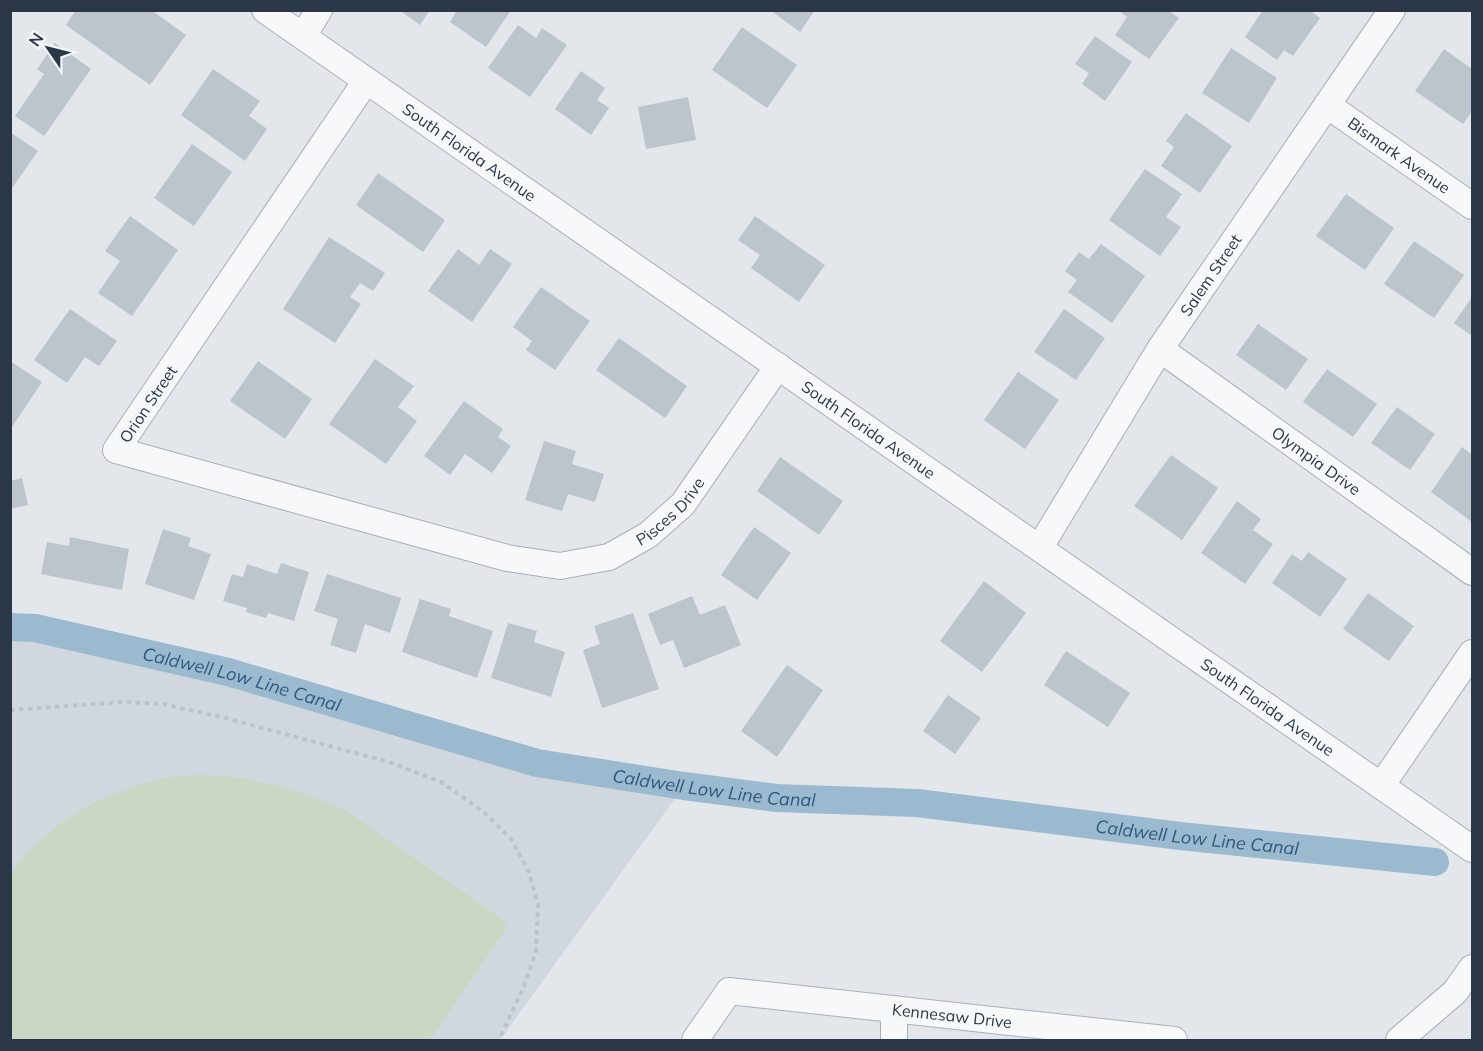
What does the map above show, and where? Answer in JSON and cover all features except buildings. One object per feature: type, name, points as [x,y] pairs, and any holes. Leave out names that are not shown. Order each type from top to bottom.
[{"type":"street","name":"South Florida Avenue","points":[[265,10],[1473,849]]},
{"type":"street","points":[[303,36],[319,10]]},
{"type":"street","name":"Salem Street","points":[[1040,547],[1160,348],[1392,10]]},
{"type":"street","name":"Orion Street","points":[[366,81],[116,450],[507,558]]},
{"type":"street","name":"Bismark Avenue","points":[[1327,105],[1473,206]]},
{"type":"street","name":"Olympia Drive","points":[[1160,348],[1473,572]]},
{"type":"street","name":"Pisces Drive","points":[[507,558],[560,566],[609,557],[648,536],[683,504],[778,366]]},
{"type":"street","points":[[1381,786],[1473,653]]},
{"type":"street","points":[[1399,1041],[1455,992],[1473,968]]},
{"type":"street","name":"Kennesaw Drive","points":[[695,1041],[729,992],[1174,1041]]},
{"type":"street","points":[[894,1009],[894,1041]]},
{"type":"path","points":[[10,710],[123,702],[163,704],[225,718],[389,762],[441,782],[486,813],[511,839],[529,872],[538,905],[536,951],[524,986],[499,1041]]},
{"type":"shaded area","points":[[10,627],[35,628],[228,672],[537,763],[684,786],[500,1040],[11,1040]]},
{"type":"green space","points":[[199,775],[238,778],[275,785],[348,812],[509,924],[430,1040],[11,1040],[11,874],[42,839],[79,811],[144,783],[170,777]]},
{"type":"waterway","name":"Caldwell Low Line Canal","points":[[10,627],[35,628],[228,672],[537,763],[777,798],[917,803],[1180,836],[1435,862]]}]
